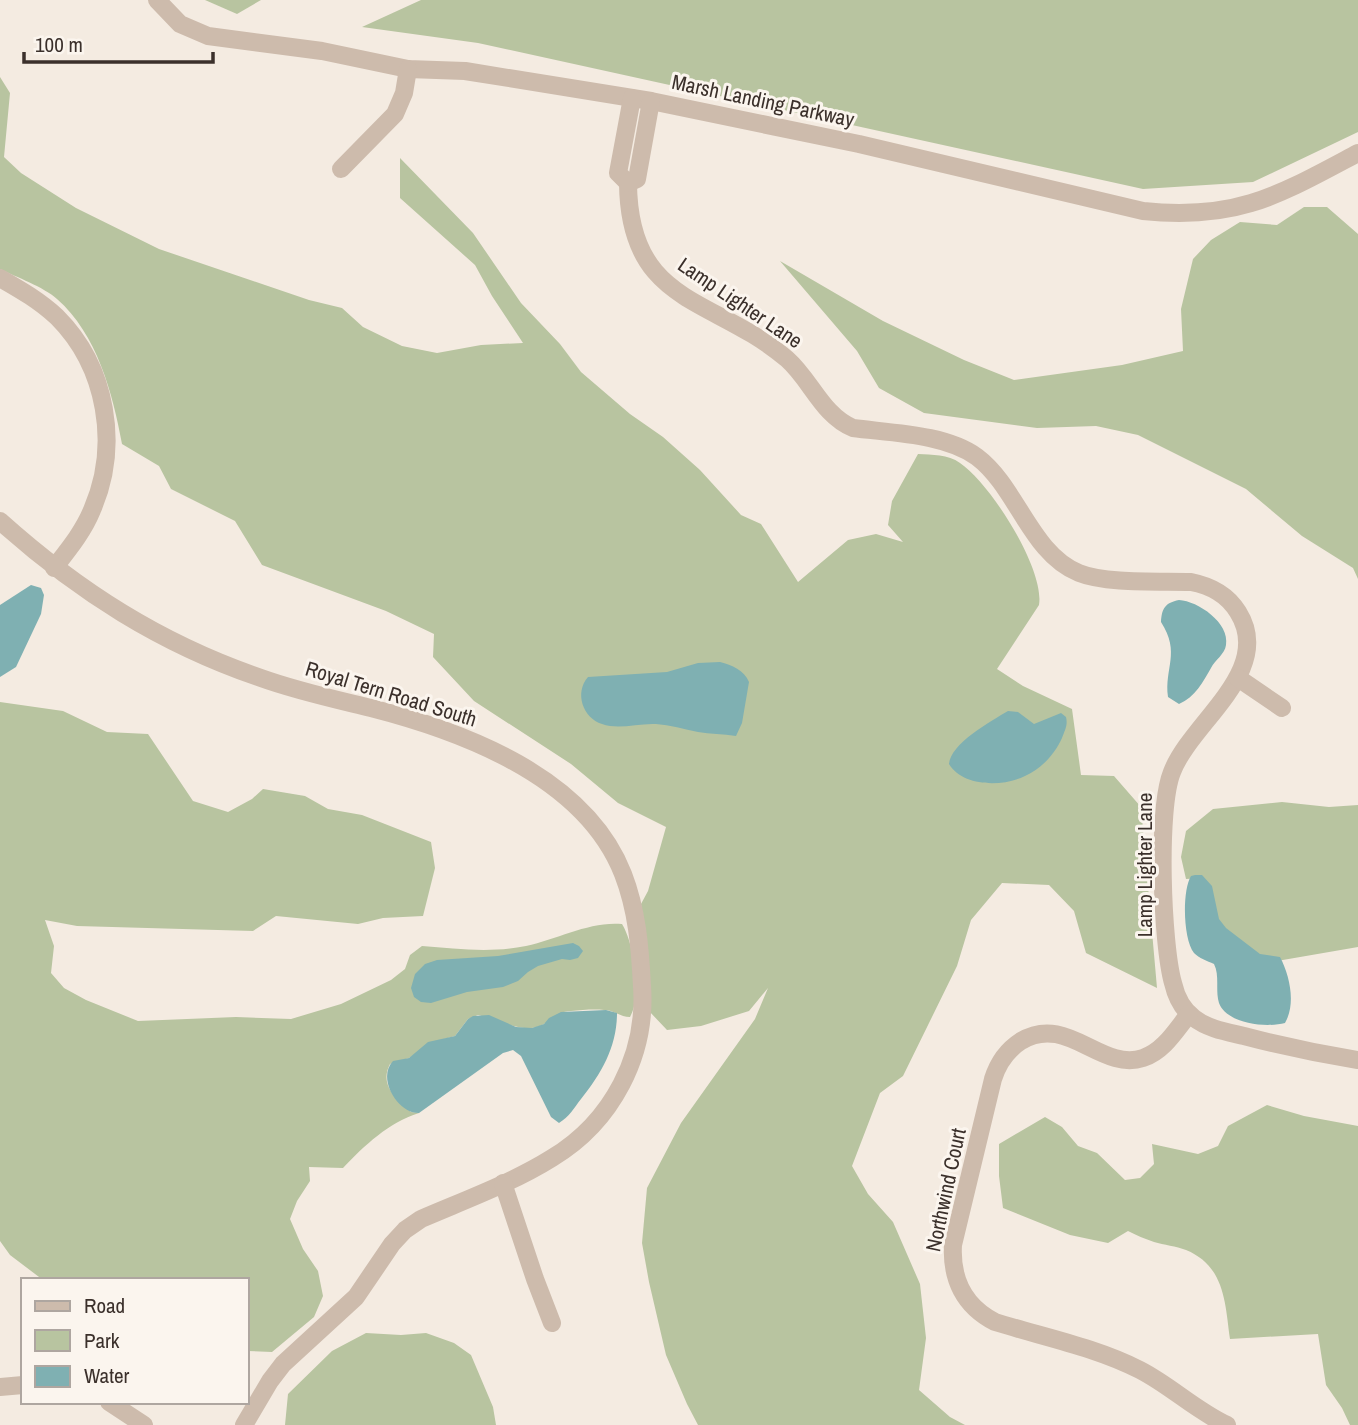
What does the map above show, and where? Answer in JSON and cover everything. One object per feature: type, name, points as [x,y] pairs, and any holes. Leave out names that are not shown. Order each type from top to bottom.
[{"type":"street","name":"Marsh Landing Parkway","points":[[157,0],[180,24],[208,36],[322,51],[408,69],[465,71],[651,101],[859,144],[1104,202],[1172,214],[1202,214],[1261,201],[1358,153]]},
{"type":"street","points":[[341,169],[395,114],[404,93],[408,69]]},
{"type":"street","name":"Lamp Lighter Lane","points":[[632,99],[618,173],[628,183],[631,228],[638,245],[658,276],[687,298],[773,347],[790,362],[841,423],[853,428],[942,441],[960,446],[976,456],[989,466],[1046,548],[1066,567],[1078,573],[1105,579],[1191,582],[1206,585],[1219,591],[1237,609],[1247,633],[1246,660],[1238,678],[1180,754],[1169,779],[1165,806],[1165,917],[1168,955],[1177,995],[1189,1014]]},
{"type":"street","name":"Lamp Lighter Lane","points":[[628,183],[637,179],[651,101]]},
{"type":"street","points":[[623,144],[643,147]]},
{"type":"street","points":[[0,278],[29,294],[59,319],[87,357],[102,395],[107,434],[100,488],[82,530],[54,568]]},
{"type":"street","name":"Royal Tern Road South","points":[[0,521],[54,568],[128,618],[173,642],[220,663],[312,694],[422,723],[489,750],[539,776],[561,791],[598,828],[622,872],[638,928],[643,1000],[641,1028],[634,1055],[617,1093],[592,1126],[555,1157],[421,1219],[405,1230],[392,1244],[356,1297],[284,1364],[270,1381],[244,1425]]},
{"type":"street","points":[[1238,678],[1282,708]]},
{"type":"street","points":[[1189,1014],[1210,1027],[1294,1048],[1358,1060]]},
{"type":"street","name":"Northwind Court","points":[[1189,1014],[1163,1046],[1137,1059],[1109,1056],[1081,1041],[1051,1033],[1037,1034],[1013,1046],[1004,1055],[993,1079],[952,1258],[958,1285],[967,1300],[985,1317],[1111,1357],[1137,1368],[1156,1378],[1196,1408],[1227,1425]]},
{"type":"street","points":[[503,1183],[552,1323]]},
{"type":"street","points":[[0,1387],[21,1385]]},
{"type":"street","points":[[112,1404],[144,1425]]},
{"type":"green space","points":[[205,0],[261,0],[237,14]]},
{"type":"green space","points":[[421,0],[1358,0],[1358,132],[1253,182],[1143,189],[478,43],[362,27]]},
{"type":"green space","points":[[0,77],[10,93],[4,157],[21,173],[76,208],[159,249],[309,300],[342,308],[363,327],[402,346],[437,353],[481,345],[523,343],[475,265],[400,198],[400,158],[473,233],[521,303],[560,344],[581,372],[700,470],[741,515],[761,524],[798,582],[848,540],[876,534],[903,542],[888,525],[892,501],[918,454],[945,456],[960,463],[972,473],[1000,507],[1025,550],[1033,570],[1039,589],[1039,605],[997,669],[1023,686],[1072,709],[1081,775],[1114,776],[1141,807],[1157,988],[1086,953],[1074,911],[1049,885],[1002,883],[971,920],[957,966],[903,1076],[880,1093],[852,1166],[868,1194],[893,1222],[920,1284],[926,1338],[919,1390],[950,1417],[965,1425],[698,1425],[666,1355],[649,1282],[642,1243],[647,1188],[681,1123],[755,1019],[768,988],[749,1011],[701,1026],[667,1030],[649,1011],[651,997],[641,904],[648,891],[666,827],[618,803],[571,764],[474,701],[433,657],[434,634],[386,611],[262,565],[235,521],[171,489],[159,466],[122,444],[108,385],[83,329],[57,299],[37,286],[0,269]]},
{"type":"green space","points":[[1304,207],[1327,207],[1358,234],[1358,579],[1353,568],[1302,536],[1246,489],[1138,435],[1096,426],[1037,428],[924,413],[879,388],[857,351],[780,261],[883,321],[964,360],[1014,380],[1122,365],[1183,351],[1181,309],[1193,259],[1211,240],[1240,222],[1277,225]]},
{"type":"green space","points":[[0,702],[63,711],[107,732],[148,734],[193,801],[228,812],[252,799],[263,789],[305,796],[328,809],[362,815],[431,842],[435,868],[423,916],[383,918],[358,924],[276,916],[253,931],[77,926],[45,920],[54,946],[51,973],[64,988],[138,1021],[236,1017],[291,1019],[341,1004],[391,980],[405,969],[410,955],[422,946],[474,950],[513,948],[598,925],[622,924],[630,944],[635,970],[636,997],[630,1017],[608,1010],[571,1011],[560,1013],[542,1025],[531,1028],[478,1015],[468,1019],[455,1036],[437,1041],[409,1058],[390,1064],[387,1079],[391,1091],[411,1112],[419,1113],[387,1129],[343,1168],[309,1167],[310,1181],[297,1201],[290,1219],[303,1249],[318,1271],[323,1296],[314,1317],[272,1352],[248,1351],[248,1278],[40,1278],[10,1255],[0,1241]]},
{"type":"green space","points":[[1282,802],[1329,807],[1358,805],[1358,947],[1277,961],[1253,954],[1216,921],[1202,878],[1186,879],[1181,857],[1186,831],[1213,809]]},
{"type":"green space","points":[[1267,1105],[1304,1116],[1358,1126],[1358,1425],[1350,1425],[1326,1385],[1318,1334],[1230,1339],[1221,1287],[1209,1266],[1199,1257],[1178,1247],[1154,1242],[1128,1231],[1108,1243],[1070,1235],[1003,1208],[999,1144],[1045,1117],[1062,1127],[1078,1146],[1097,1153],[1125,1180],[1140,1178],[1154,1164],[1152,1144],[1198,1154],[1218,1146],[1228,1126]]},
{"type":"green space","points":[[366,1333],[426,1333],[454,1343],[471,1355],[493,1407],[496,1425],[285,1425],[288,1394],[332,1351]]},
{"type":"water","points":[[31,585],[41,588],[44,595],[41,614],[16,667],[0,677],[0,605]]},
{"type":"water","points":[[1179,600],[1195,604],[1218,621],[1226,637],[1226,645],[1198,689],[1179,704],[1168,697],[1171,652],[1167,633],[1161,622],[1165,607]]},
{"type":"water","points":[[720,662],[737,669],[749,682],[742,723],[736,736],[656,724],[608,726],[590,716],[581,697],[588,677],[667,672],[698,663]]},
{"type":"water","points":[[1008,711],[1018,712],[1034,724],[1061,713],[1066,717],[1064,732],[1051,755],[1031,773],[1006,782],[973,781],[955,772],[949,764],[956,749]]},
{"type":"water","points":[[1202,875],[1212,886],[1219,919],[1226,928],[1260,954],[1280,957],[1287,973],[1291,999],[1285,1023],[1248,1023],[1223,1010],[1217,993],[1214,964],[1194,953],[1188,937],[1186,892],[1191,876]]},
{"type":"water","points":[[573,943],[583,951],[578,958],[562,959],[538,966],[518,981],[503,987],[467,992],[431,1003],[421,1002],[414,997],[411,988],[415,974],[425,964],[437,960],[498,956]]},
{"type":"water","points":[[606,1010],[617,1013],[614,1037],[607,1059],[589,1089],[569,1115],[559,1123],[551,1117],[521,1056],[513,1050],[503,1053],[419,1113],[404,1108],[388,1086],[388,1068],[393,1061],[409,1058],[428,1042],[455,1036],[473,1016],[489,1015],[516,1027],[532,1028],[544,1024],[561,1012]]}]
